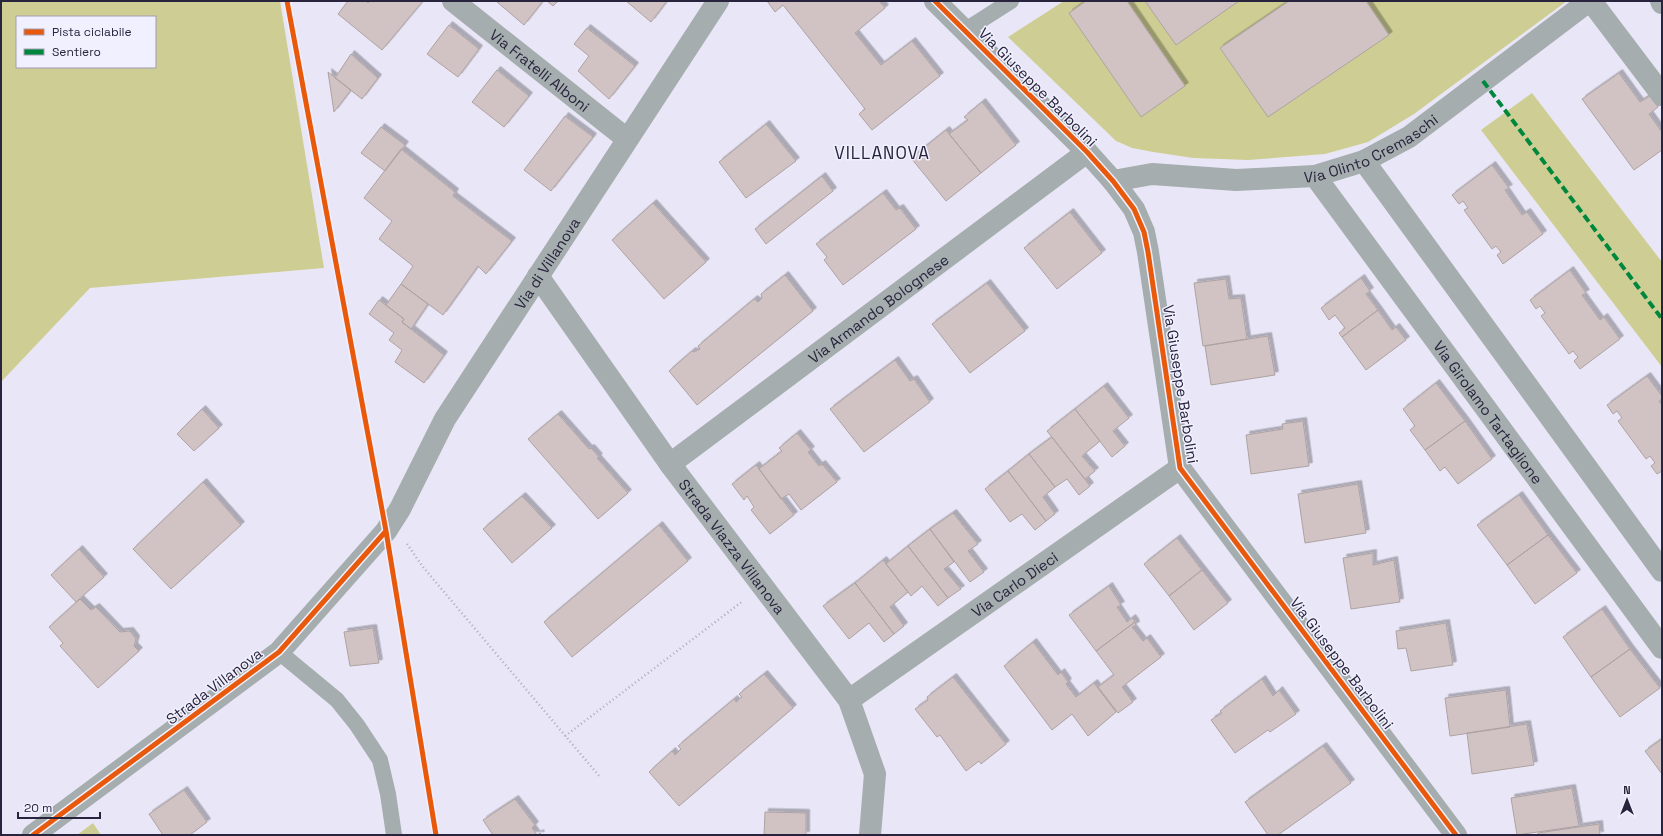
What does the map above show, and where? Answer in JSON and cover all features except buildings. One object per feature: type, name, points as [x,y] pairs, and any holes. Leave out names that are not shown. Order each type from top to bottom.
[{"type":"street","name":"Via Fratelli Alboni","points":[[453,1],[628,139]]},
{"type":"street","name":"Via di Villanova","points":[[389,527],[400,509],[445,419],[718,1]]},
{"type":"street","name":"Via Giuseppe Barbolini","points":[[935,1],[1087,152],[1113,181],[1134,209],[1144,232],[1180,468],[1456,835]]},
{"type":"street","points":[[1590,1],[1662,95]]},
{"type":"street","name":"Via Olinto Cremaschi","points":[[1113,181],[1152,174],[1236,180],[1315,176],[1364,161],[1409,137],[1590,1]]},
{"type":"street","name":"Via Armando Bolognese","points":[[670,464],[1087,152]]},
{"type":"street","points":[[1364,161],[1662,571]]},
{"type":"street","name":"Via Girolamo Tartaglione","points":[[1315,176],[1662,648]]},
{"type":"street","name":"Strada Viazza Villanova","points":[[538,276],[670,464],[849,700],[875,774],[870,835]]},
{"type":"street","name":"Via Carlo Dieci","points":[[849,700],[1180,468]]},
{"type":"street","name":"Strada Villanova","points":[[33,835],[279,652],[389,527]]},
{"type":"lane","points":[[964,31],[1008,2]]},
{"type":"lane","points":[[279,652],[337,700],[357,725],[380,760],[388,794],[394,835]]},
{"type":"path","points":[[389,527],[600,777]]},
{"type":"path","points":[[566,736],[763,586]]},
{"type":"green space","points":[[1,1],[280,1],[324,268],[90,288],[1,382]]},
{"type":"green space","points":[[1064,1],[1567,1],[1414,114],[1368,142],[1325,154],[1248,160],[1193,158],[1132,148],[1116,141],[1008,37]]},
{"type":"green space","points":[[1532,93],[1662,262],[1662,367],[1481,130]]},
{"type":"green space","points":[[93,823],[101,835],[77,835]]},
{"type":"marked path","points":[[1483,81],[1662,319]]},
{"type":"cycle path","points":[[287,1],[386,531],[436,835]]},
{"type":"cycle path","points":[[935,1],[1087,152],[1113,181],[1134,209],[1144,232],[1148,252],[1180,468],[1456,835]]},
{"type":"cycle path","points":[[33,835],[279,652],[386,531]]},
{"type":"district","name":"VILLANOVA","points":[[882,153]]}]
